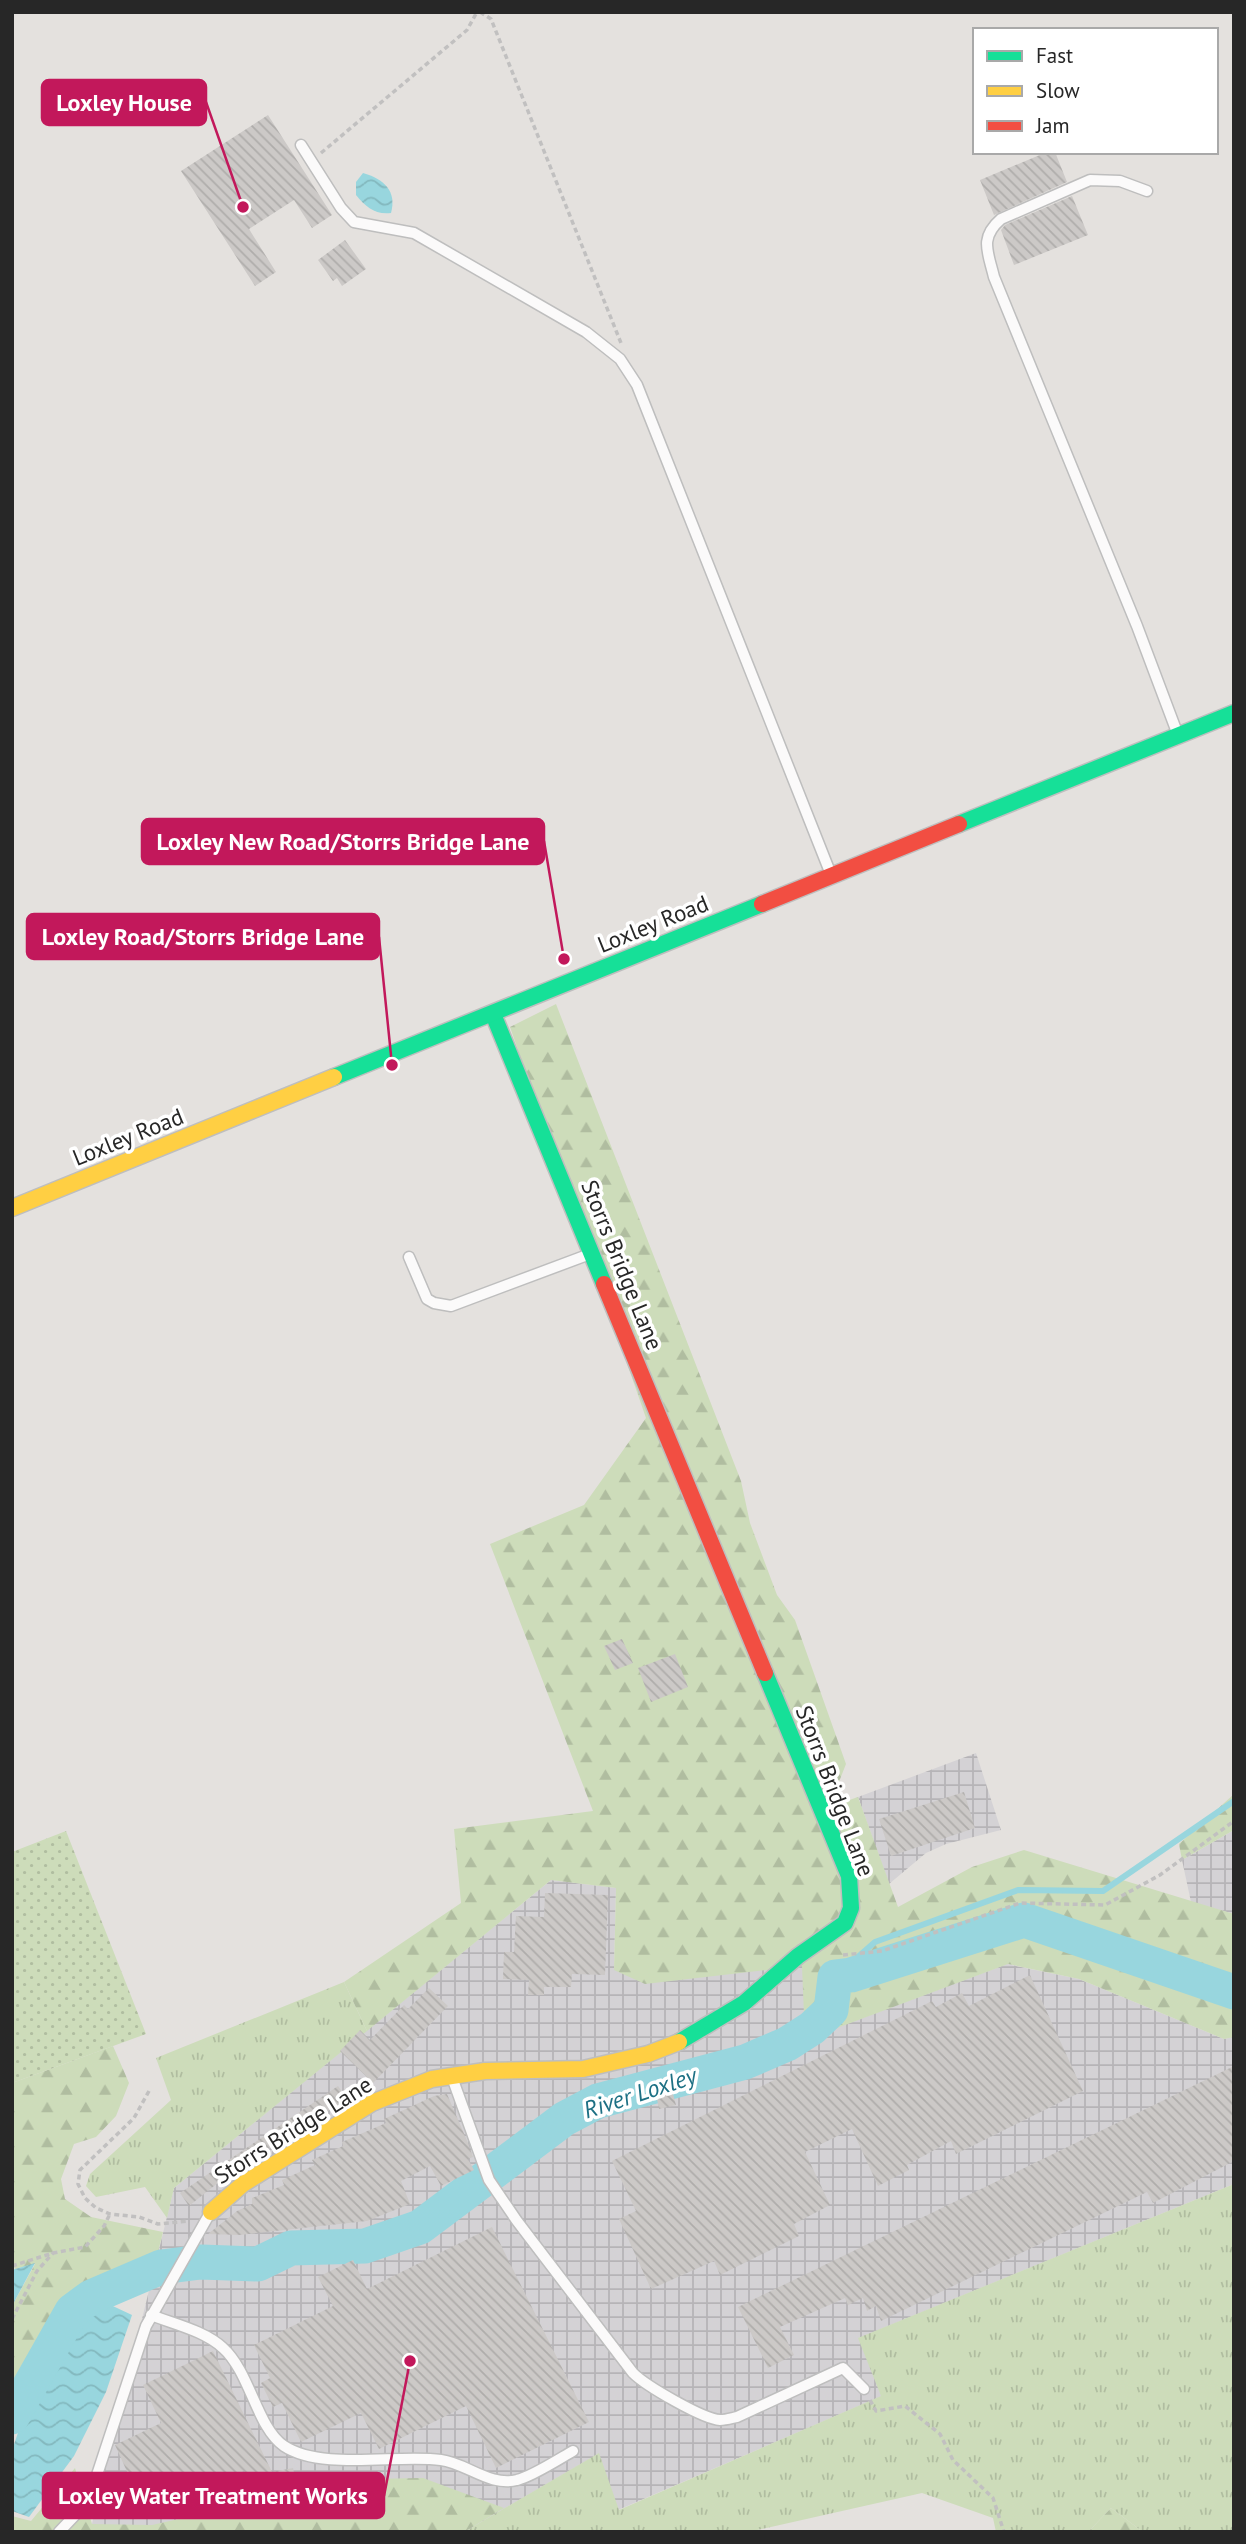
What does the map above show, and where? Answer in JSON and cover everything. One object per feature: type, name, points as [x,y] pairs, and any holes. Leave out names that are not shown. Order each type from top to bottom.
[{"type":"street","name":"Loxley Road","points":[[12,1208],[1234,713]]},
{"type":"street","name":"Storrs Bridge Lane","points":[[211,2212],[243,2184],[372,2102],[432,2079],[485,2071],[583,2069],[648,2054],[686,2040],[744,2003],[798,1956],[845,1923],[851,1908],[849,1876],[493,1014]]},
{"type":"lane","points":[[301,145],[341,208],[355,222],[414,233],[586,331],[620,359],[637,385],[831,876]]},
{"type":"lane","points":[[1147,191],[1120,181],[1090,180],[1001,219],[991,228],[986,244],[993,277],[1137,626],[1178,736]]},
{"type":"lane","points":[[408,1257],[426,1299],[451,1306],[592,1254]]},
{"type":"lane","points":[[452,2076],[480,2160],[501,2199],[643,2383],[705,2417],[722,2420],[737,2417],[844,2368],[864,2389]]},
{"type":"lane","points":[[59,2532],[77,2513],[92,2490],[151,2315],[211,2212]]},
{"type":"lane","points":[[151,2315],[213,2340],[225,2349],[237,2365],[272,2435],[284,2446],[314,2458],[443,2460],[494,2480],[517,2480],[573,2451]]},
{"type":"path","points":[[311,161],[467,30],[479,12],[491,19],[621,340],[620,359]]},
{"type":"path","points":[[847,1954],[882,1951],[1020,1903],[1105,1905],[1160,1875],[1234,1821]]},
{"type":"path","points":[[149,2091],[134,2118],[80,2169],[78,2184],[85,2198],[96,2208],[110,2214],[139,2217],[158,2224],[187,2222],[211,2212]]},
{"type":"path","points":[[12,2266],[53,2253],[85,2247],[104,2226],[110,2214]]},
{"type":"path","points":[[12,2319],[37,2271],[53,2253]]},
{"type":"path","points":[[876,2411],[905,2406],[940,2434],[953,2460],[993,2498],[1003,2532]]},
{"type":"shaded area","points":[[976,1753],[1001,1830],[946,1844],[926,1853],[889,1884],[858,1797]]},
{"type":"shaded area","points":[[1234,1830],[1234,1914],[1191,1902],[1182,1860]]},
{"type":"shaded area","points":[[551,1880],[616,1888],[614,1969],[803,1966],[806,2039],[1007,1964],[1079,1979],[1224,2039],[1234,2037],[1234,2184],[859,2338],[882,2396],[618,2510],[598,2454],[464,2532],[90,2532],[174,2188]]},
{"type":"green space","points":[[556,1004],[741,1481],[750,1523],[777,1595],[795,1620],[846,1764],[829,1807],[858,1797],[898,1907],[972,1867],[1024,1850],[1234,1914],[1234,2037],[1224,2039],[1079,1979],[1008,1964],[805,2040],[802,1966],[645,1984],[614,1970],[616,1888],[551,1880],[367,2031],[344,1982],[461,1903],[454,1829],[593,1811],[490,1544],[584,1505],[646,1418],[510,1027]]},
{"type":"green space","points":[[1234,1794],[1234,1830],[1182,1860],[1179,1844]]},
{"type":"green space","points":[[66,1831],[146,2034],[12,2083],[12,1852]]},
{"type":"green space","points":[[344,1982],[367,2031],[174,2188],[167,2218],[145,2187],[96,2197],[86,2186],[90,2174],[171,2100],[156,2058]]},
{"type":"green space","points":[[113,2046],[129,2083],[116,2116],[96,2137],[74,2144],[61,2179],[65,2199],[91,2217],[163,2232],[155,2264],[72,2298],[29,2383],[12,2430],[12,2306],[35,2264],[15,2269],[12,2260],[12,2083]]},
{"type":"green space","points":[[1234,2184],[1234,2532],[1143,2532],[1111,2508],[1088,2532],[996,2532],[993,2518],[922,2493],[749,2532],[464,2532],[599,2453],[619,2510],[881,2396],[858,2338]]},
{"type":"green space","points":[[75,2468],[92,2524],[152,2525],[245,2504],[302,2497],[316,2480],[423,2478],[504,2508],[464,2532],[12,2532],[12,2516],[31,2521]]},
{"type":"green space","points":[[1111,2508],[1143,2532],[1088,2532]]},
{"type":"water","points":[[363,173],[383,182],[387,187],[392,198],[391,213],[380,213],[371,209],[356,195],[356,182]]},
{"type":"water","points":[[35,2263],[12,2306],[12,2270]]},
{"type":"water","points":[[100,2300],[132,2315],[106,2392],[74,2456],[29,2517],[12,2511],[12,2450],[20,2427],[51,2368]]},
{"type":"building","points":[[268,115],[332,215],[312,228],[294,200],[249,229],[276,272],[255,286],[181,171]]},
{"type":"building","points":[[1042,154],[1056,154],[1067,182],[994,215],[980,180]]},
{"type":"building","points":[[1072,196],[1088,235],[1014,265],[1001,230],[1005,225]]},
{"type":"building","points":[[345,240],[366,269],[342,286],[337,278],[333,281],[318,260]]},
{"type":"building","points":[[622,1639],[633,1663],[615,1670],[604,1646]]},
{"type":"building","points":[[675,1654],[688,1687],[651,1702],[638,1668]]},
{"type":"building","points":[[964,1792],[975,1828],[891,1856],[879,1819]]},
{"type":"building","points":[[545,1893],[608,1895],[605,1975],[572,1974],[571,1987],[544,1987],[544,1995],[528,1995],[529,1980],[503,1979],[504,1952],[514,1952],[516,1916],[544,1917]]},
{"type":"building","points":[[1030,1975],[1083,2091],[956,2154],[951,2141],[907,2165],[909,2170],[878,2186],[852,2129],[805,2152],[830,2205],[794,2224],[799,2236],[720,2275],[714,2261],[651,2289],[619,2219],[636,2211],[612,2161],[932,2001],[936,2007],[962,1993],[969,2006]]},
{"type":"building","points":[[429,1988],[448,2006],[373,2083],[340,2051],[360,2030],[370,2040],[404,2005],[408,2009]]},
{"type":"building","points":[[1234,2066],[1234,2161],[1153,2203],[1147,2192],[881,2321],[876,2306],[867,2311],[863,2298],[848,2305],[845,2298],[780,2327],[794,2355],[768,2368],[738,2307]]},
{"type":"building","points":[[338,2086],[347,2099],[234,2170],[189,2206],[180,2193]]},
{"type":"building","points":[[672,2090],[676,2105],[659,2109],[656,2094]]},
{"type":"building","points":[[447,2094],[473,2157],[468,2159],[474,2170],[441,2186],[430,2166],[401,2181],[410,2204],[367,2221],[239,2235],[208,2234],[237,2211],[252,2204],[252,2198],[284,2185],[282,2180],[315,2165],[312,2160],[343,2146],[342,2142],[386,2123],[384,2119],[434,2096]]},
{"type":"building","points":[[492,2227],[589,2422],[496,2468],[466,2406],[379,2449],[361,2413],[301,2442],[282,2403],[273,2407],[261,2383],[270,2378],[254,2345],[333,2306],[318,2277],[353,2260],[367,2289]]},
{"type":"building","points":[[213,2351],[272,2472],[293,2468],[298,2492],[249,2502],[244,2471],[148,2518],[115,2445],[161,2423],[143,2385]]},
{"type":"waterway","points":[[835,1977],[875,1942],[1018,1890],[1103,1891],[1234,1801]]},
{"type":"waterway","name":"River Loxley","points":[[12,2417],[72,2311],[91,2297],[161,2267],[201,2262],[258,2264],[291,2248],[365,2246],[420,2227],[564,2119],[598,2101],[745,2062],[787,2044],[812,2028],[831,2010],[835,1977],[851,1975],[1024,1920],[1234,1992]]},
{"type":"traffic: fast","points":[[959,824],[1234,713]]},
{"type":"traffic: fast","points":[[334,1077],[762,904]]},
{"type":"traffic: fast","points":[[493,1014],[604,1284]]},
{"type":"traffic: fast","points":[[679,2042],[744,2003],[798,1956],[845,1923],[851,1908],[849,1876],[765,1673]]},
{"type":"traffic: slow","points":[[12,1208],[334,1077]]},
{"type":"traffic: slow","points":[[211,2212],[243,2184],[372,2103],[432,2079],[485,2071],[583,2069],[648,2054],[679,2042]]},
{"type":"traffic: jam","points":[[762,904],[959,824]]},
{"type":"traffic: jam","points":[[604,1284],[765,1673]]},
{"type":"place","name":"Loxley House","points":[[243,207]]},
{"type":"place","name":"Loxley New Road/Storrs Bridge Lane","points":[[564,959]]},
{"type":"place","name":"Loxley Road/Storrs Bridge Lane","points":[[392,1065]]},
{"type":"place","name":"Loxley Water Treatment Works","points":[[410,2361]]}]
